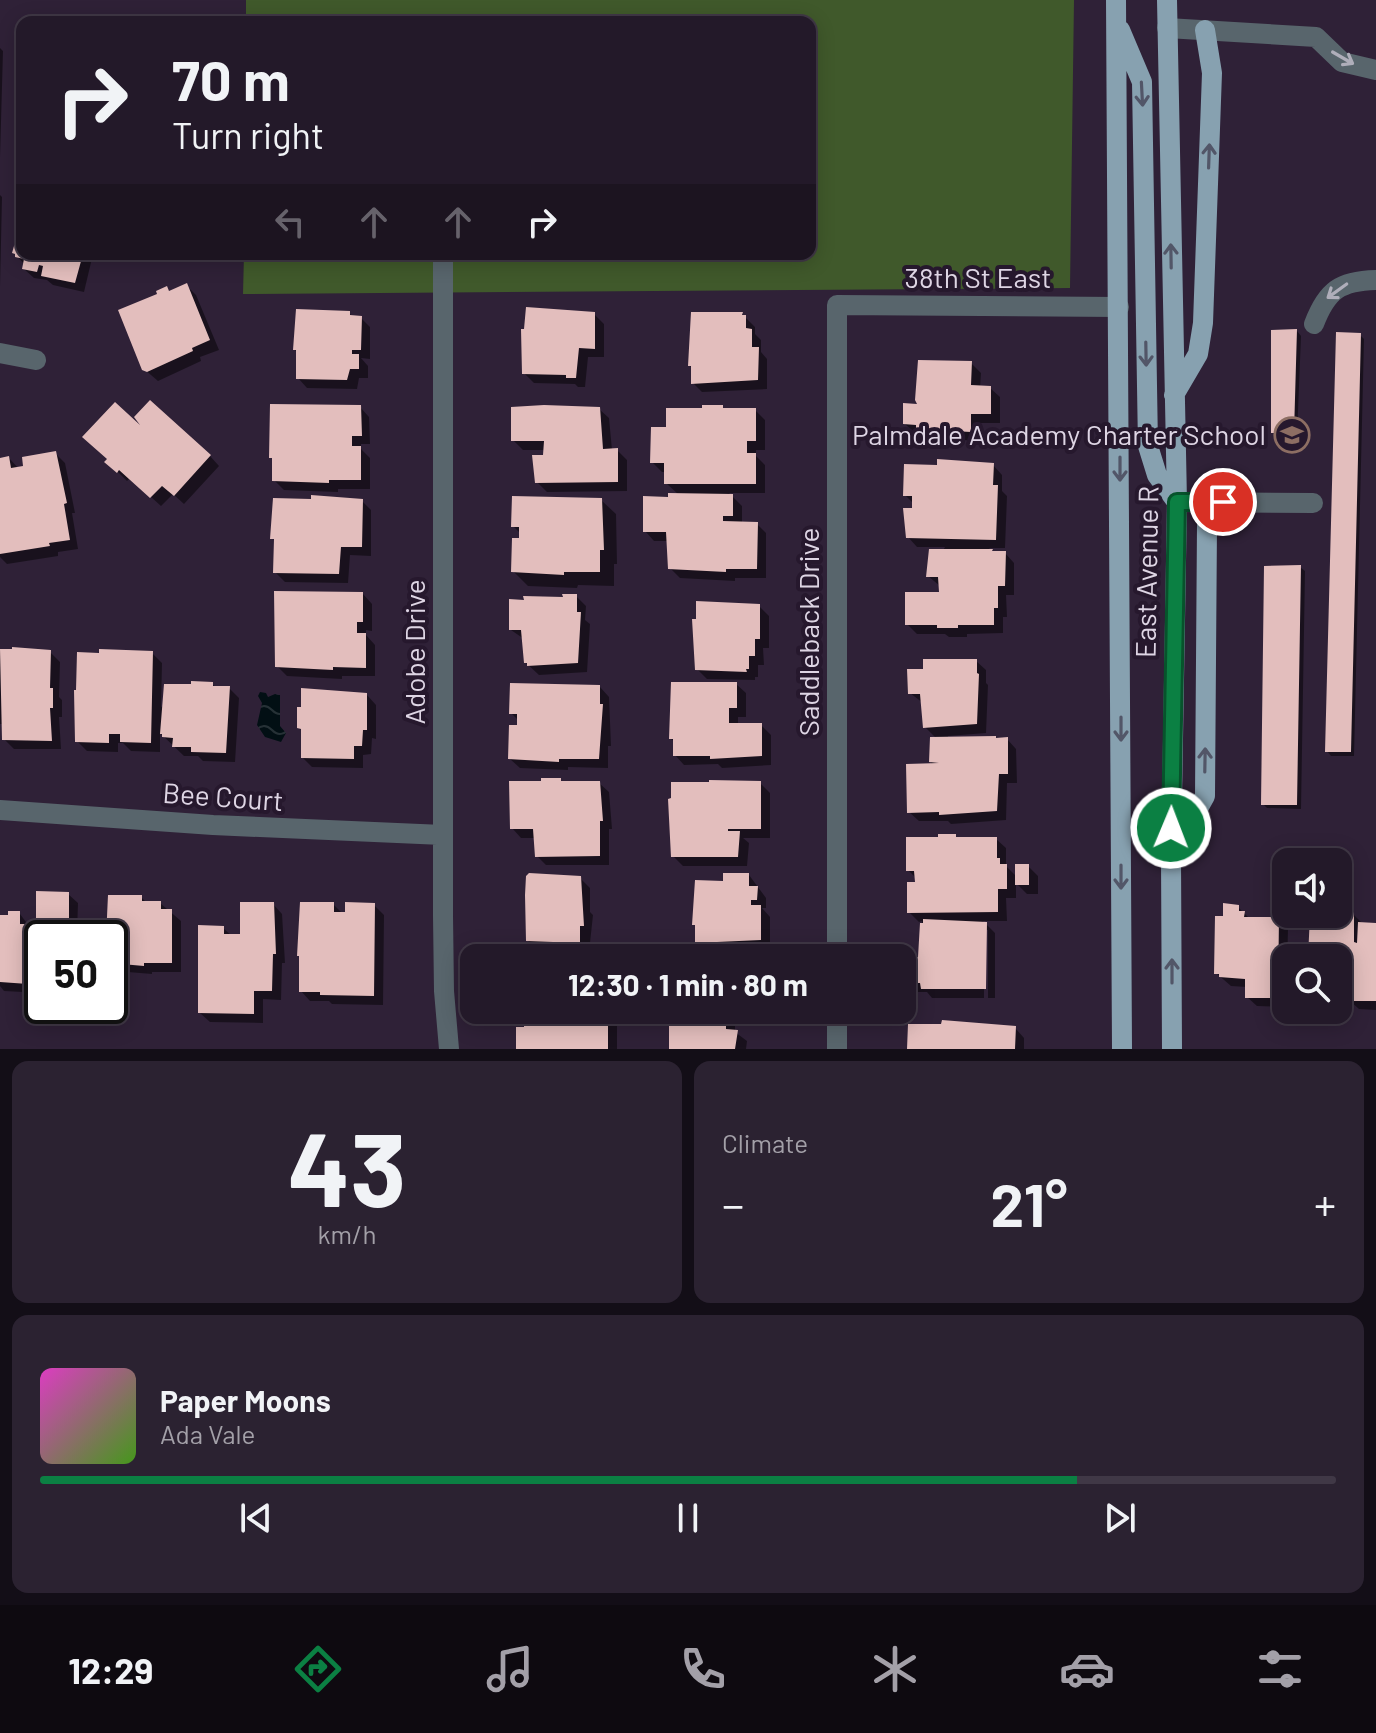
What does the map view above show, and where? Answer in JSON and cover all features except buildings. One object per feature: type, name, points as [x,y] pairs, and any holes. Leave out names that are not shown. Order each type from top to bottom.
[{"type":"main road","name":"East Avenue R","points":[[1167,0],[1177,502],[1171,858],[1172,1049]]},
{"type":"main road","name":"East Avenue R","points":[[1116,10],[1122,1049]]},
{"type":"main road","points":[[1116,10],[1142,82],[1148,446],[1157,475],[1177,502]]},
{"type":"main road","points":[[1174,395],[1198,354],[1203,323],[1212,73],[1205,30]]},
{"type":"main road","points":[[1171,858],[1205,796],[1207,524],[1213,502]]},
{"type":"street","points":[[1167,28],[1316,37],[1342,62],[1376,70]]},
{"type":"street","name":"Adobe Drive","points":[[443,260],[444,991],[449,1049]]},
{"type":"street","points":[[1314,324],[1321,304],[1335,289],[1352,281],[1376,280]]},
{"type":"street","name":"38th St East","points":[[837,305],[1119,307]]},
{"type":"street","name":"Saddleback Drive","points":[[837,305],[837,944]]},
{"type":"street","points":[[0,353],[36,360]]},
{"type":"street","points":[[1177,502],[1313,503]]},
{"type":"street","name":"Bee Court","points":[[0,810],[213,825],[443,835]]},
{"type":"street","points":[[837,1024],[837,1049]]},
{"type":"green space","points":[[246,0],[1074,0],[1070,288],[243,294],[244,260],[816,260],[816,16],[246,16]]},
{"type":"water","points":[[260,692],[268,697],[280,695],[280,726],[286,733],[281,742],[265,737],[257,725],[262,703],[258,696]]},
{"type":"place","name":"Palmdale Academy Charter School","points":[[1292,435]]},
{"type":"route","points":[[1171,828],[1177,502],[1223,502]]}]
